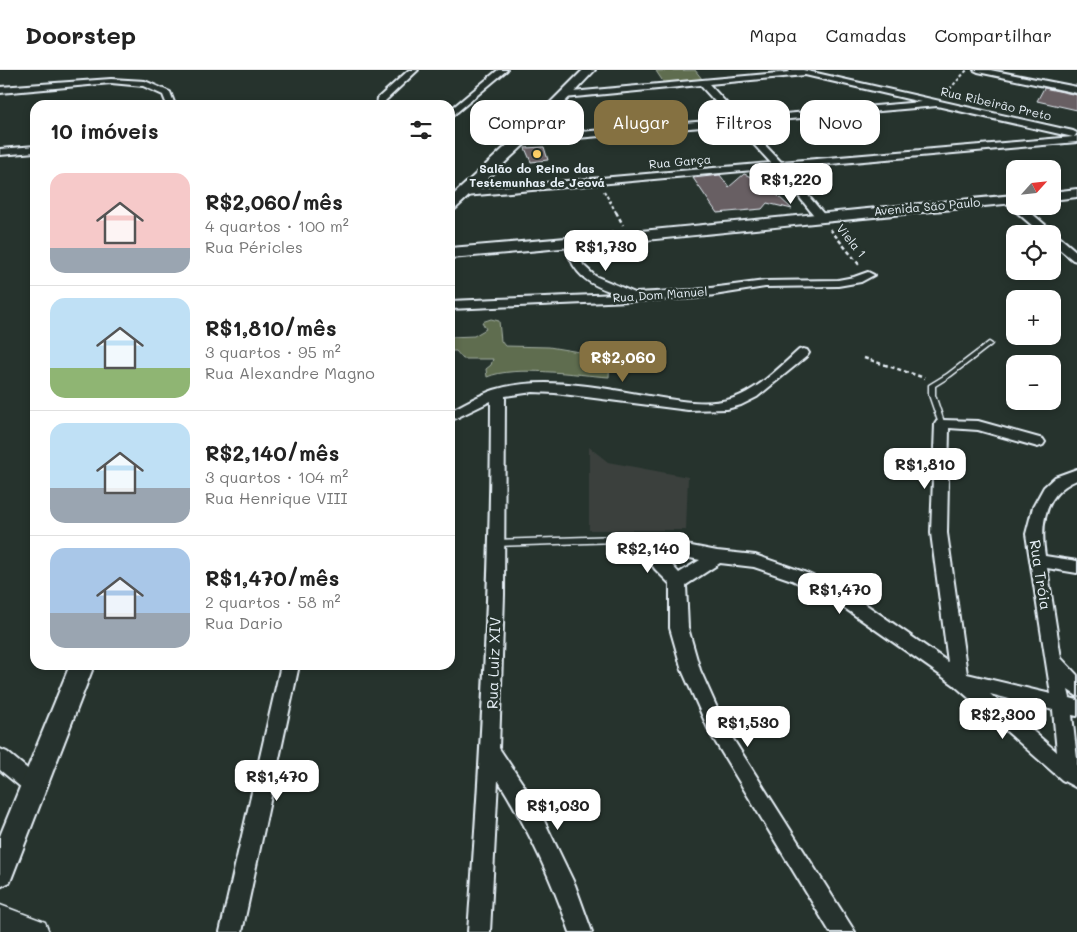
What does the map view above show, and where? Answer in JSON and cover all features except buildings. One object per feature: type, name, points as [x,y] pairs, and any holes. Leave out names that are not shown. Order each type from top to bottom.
[{"type":"main road","points":[[559,100],[589,70]]},
{"type":"main road","points":[[455,202],[516,145]]},
{"type":"main road","points":[[1061,195],[1077,193]]},
{"type":"main road","name":"Avenida São Paulo","points":[[455,252],[629,238],[821,217],[1006,204]]},
{"type":"main road","points":[[0,872],[80,670]]},
{"type":"street","points":[[381,100],[414,70]]},
{"type":"street","points":[[455,111],[503,70]]},
{"type":"street","name":"Rua Ribeirão Preto","points":[[792,70],[1077,137]]},
{"type":"street","points":[[978,70],[1077,90]]},
{"type":"street","points":[[564,95],[703,83],[772,74],[806,73]]},
{"type":"street","points":[[0,90],[111,81],[145,84],[167,94],[169,100]]},
{"type":"street","points":[[703,83],[720,100]]},
{"type":"street","points":[[895,93],[899,107]]},
{"type":"street","points":[[790,117],[937,103]]},
{"type":"street","points":[[584,135],[698,125]]},
{"type":"street","points":[[1035,126],[1046,141]]},
{"type":"street","name":"Rua Garça","points":[[465,193],[779,166],[1077,137]]},
{"type":"street","points":[[761,145],[821,217]]},
{"type":"street","points":[[0,152],[30,149]]},
{"type":"street","points":[[1027,215],[1039,225]]},
{"type":"street","points":[[570,243],[577,267],[586,275],[602,285],[641,297]]},
{"type":"street","points":[[1061,245],[1077,258]]},
{"type":"street","name":"Rua Dom Manuel","points":[[455,304],[695,294],[765,284],[838,283],[857,280],[868,275]]},
{"type":"street","points":[[455,414],[498,393],[540,388],[596,393],[690,406],[717,406],[748,397],[803,353]]},
{"type":"street","name":"Rua Luiz XIV","points":[[479,932],[491,752],[497,543],[498,393]]},
{"type":"street","points":[[1038,442],[971,424],[956,422],[942,424],[940,533],[958,680],[1070,707]]},
{"type":"street","name":"Rua Tróia","points":[[1073,776],[1070,707],[1053,661],[1034,534],[1041,507],[1049,491],[1060,481],[1077,474]]},
{"type":"street","points":[[646,543],[661,565],[678,582],[679,628],[691,670],[719,733],[832,918],[844,932]]},
{"type":"street","name":"Rua Tróia","points":[[646,543],[718,557],[755,561],[798,576],[842,597],[958,680],[1073,776]]},
{"type":"street","points":[[678,582],[718,557]]},
{"type":"street","points":[[1039,561],[1077,567]]},
{"type":"street","points":[[1053,661],[1077,688]]},
{"type":"street","points":[[231,932],[289,670]]},
{"type":"street","points":[[491,752],[529,811],[567,892],[581,932]]},
{"type":"street","points":[[0,758],[35,787]]},
{"type":"street","points":[[0,919],[35,932]]},
{"type":"lane","points":[[942,425],[932,395],[932,385],[935,381],[949,375],[989,344]]},
{"type":"lane","points":[[497,543],[618,539],[646,543]]},
{"type":"path","points":[[937,103],[967,70]]},
{"type":"path","points":[[599,182],[629,238]]},
{"type":"path","name":"Viela 1","points":[[821,217],[868,275]]},
{"type":"path","points":[[864,358],[935,381]]},
{"type":"shaded area","points":[[589,447],[608,462],[688,477],[686,530],[589,530]]},
{"type":"green space","points":[[695,70],[702,79],[664,83],[656,71]]},
{"type":"green space","points":[[491,319],[499,321],[501,341],[505,346],[549,347],[610,357],[609,377],[529,371],[499,373],[487,377],[486,369],[491,365],[493,359],[463,359],[455,351],[455,337],[474,336],[486,329],[482,322]]},
{"type":"place","name":"Salão do Reino das Testemunhas de Jeová","points":[[537,154]]}]
